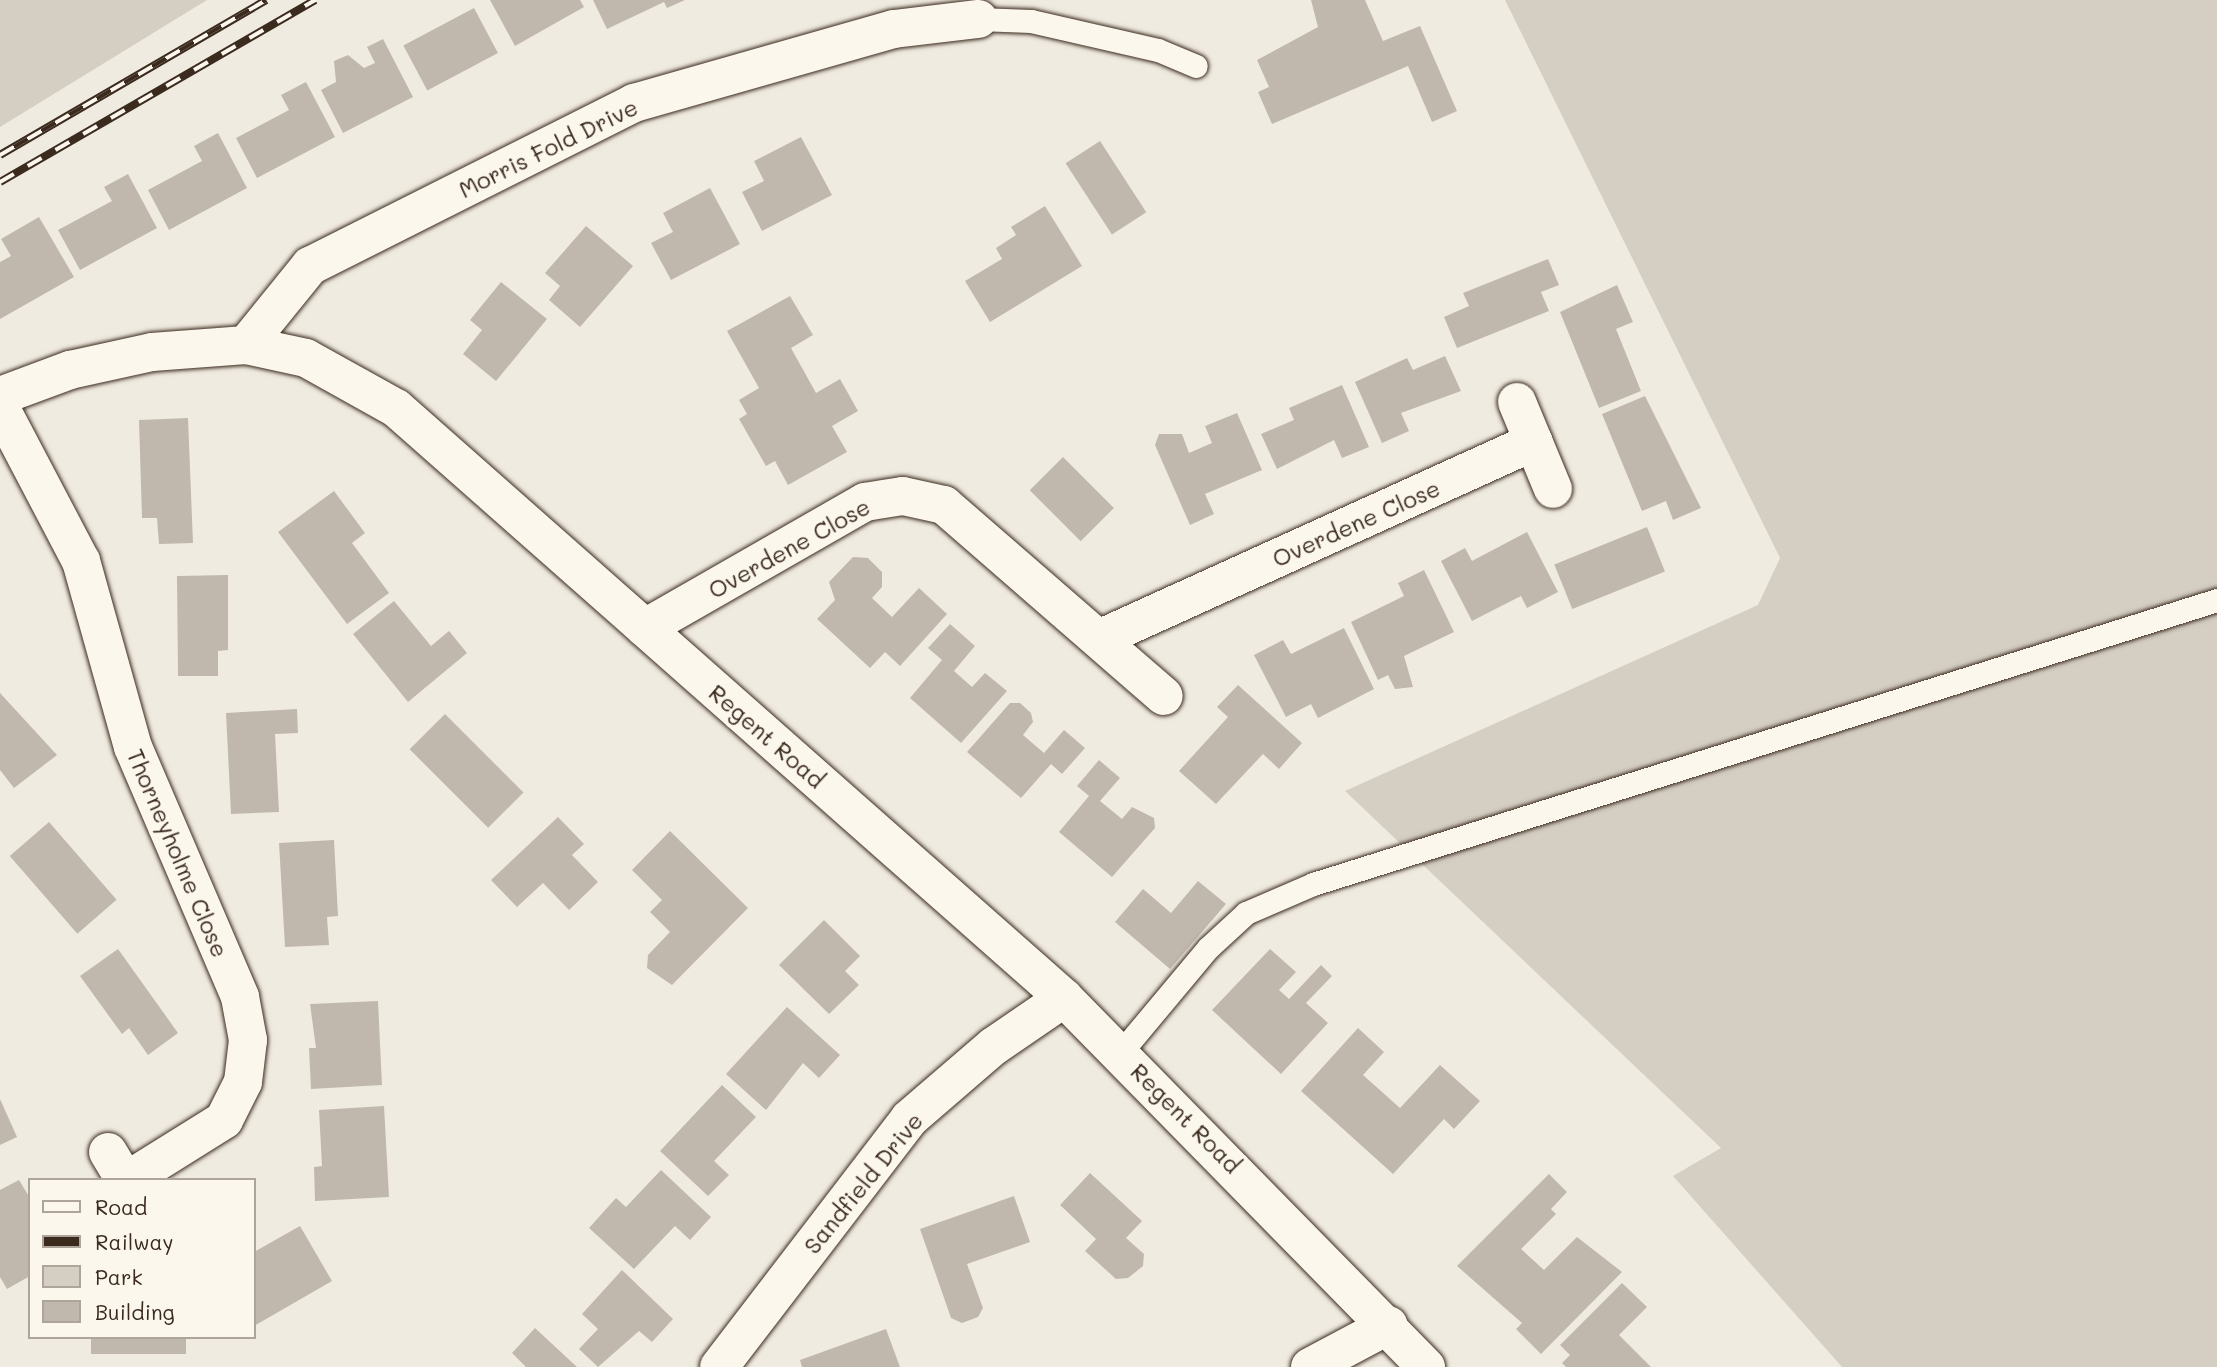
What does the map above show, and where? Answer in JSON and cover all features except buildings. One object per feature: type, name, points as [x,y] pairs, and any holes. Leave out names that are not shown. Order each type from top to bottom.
[{"type":"street","name":"Morris Fold Drive","points":[[246,345],[310,266],[634,103],[894,29],[978,19]]},
{"type":"street","name":"Regent Road","points":[[0,396],[70,370],[152,352],[246,345],[306,358],[396,408],[1064,998],[1121,1052],[1389,1325],[1426,1367]]},
{"type":"street","points":[[1517,402],[1553,489]]},
{"type":"street","name":"Thorneyholme Close","points":[[0,407],[81,561],[132,747],[240,997],[248,1040],[243,1082],[224,1120],[120,1170]]},
{"type":"street","name":"Overdene Close","points":[[1101,638],[1534,442]]},
{"type":"street","name":"Overdene Close","points":[[645,628],[865,502],[903,496],[943,505],[1101,638],[1164,696]]},
{"type":"street","name":"Sandfield Drive","points":[[719,1367],[909,1119],[994,1046],[1064,998]]},
{"type":"street","points":[[1310,1367],[1389,1325]]},
{"type":"lane","points":[[978,19],[1031,21],[1158,50],[1196,66]]},
{"type":"lane","points":[[1121,1052],[1208,948],[1246,913],[1313,884],[2217,600]]},
{"type":"green space","points":[[0,0],[207,0],[0,127]]},
{"type":"green space","points":[[1505,0],[2217,0],[2217,1367],[1842,1367],[1673,1176],[1721,1148],[1345,791],[1758,605],[1780,558]]},
{"type":"railway","points":[[0,155],[266,0]]},
{"type":"railway","points":[[0,182],[315,0]]}]
